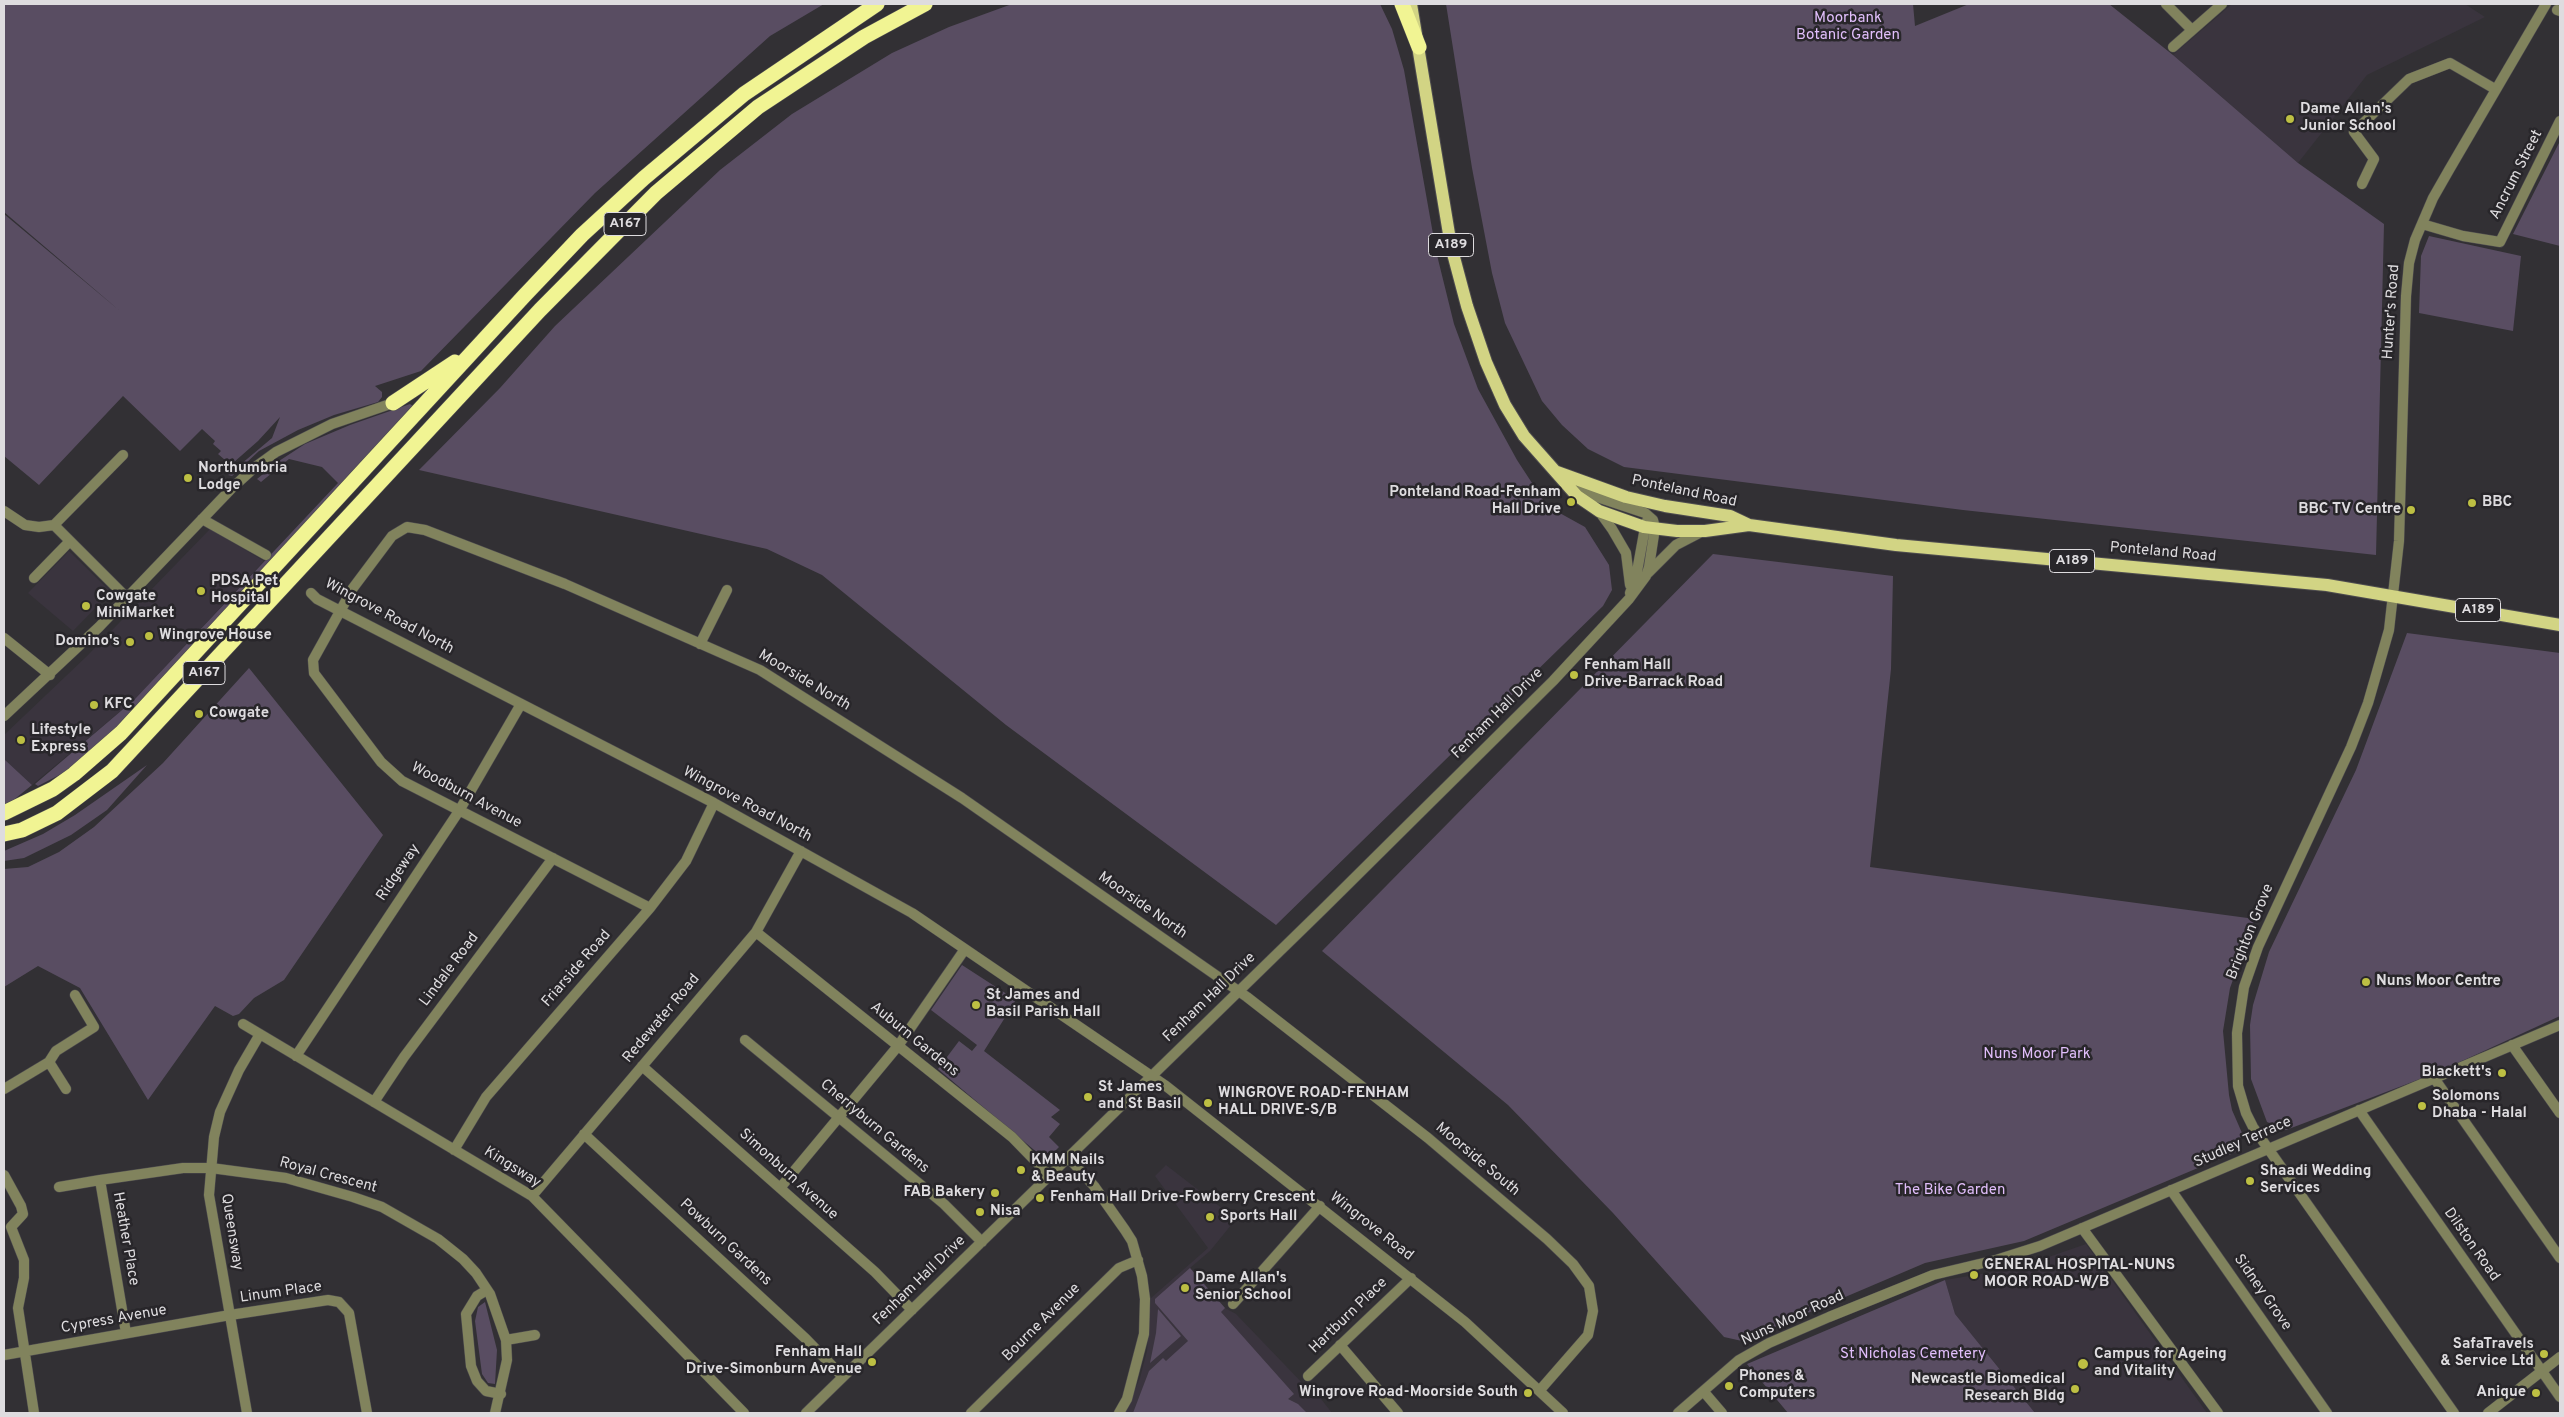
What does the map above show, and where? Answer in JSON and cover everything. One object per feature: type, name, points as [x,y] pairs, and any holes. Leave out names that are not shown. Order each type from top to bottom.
[{"type":"highway","name":"A167","points":[[4,813],[53,789],[74,774],[121,733],[582,235],[644,178],[744,94],[877,4]]},
{"type":"highway","name":"A167","points":[[4,836],[22,830],[57,813],[90,790],[136,746],[540,310],[656,193],[758,107],[864,38],[925,4]]},
{"type":"highway","points":[[1402,4],[1419,47]]},
{"type":"highway","points":[[393,403],[475,349]]},
{"type":"main road","name":"A189","points":[[1411,4],[1451,246],[1467,306],[1486,362],[1512,418],[1535,450],[1561,473]]},
{"type":"main road","name":"Ponteland Road","points":[[1561,473],[1626,497],[1665,506],[1730,516],[1749,526]]},
{"type":"main road","name":"Ponteland Road","points":[[1561,473],[1577,496],[1599,511],[1687,532],[1749,526],[1896,545],[2327,585],[2395,596]]},
{"type":"main road","name":"A189","points":[[2395,596],[2560,625]]},
{"type":"street","points":[[2166,4],[2192,30]]},
{"type":"street","points":[[2173,47],[2222,4]]},
{"type":"street","name":"Hunter's Road","points":[[2395,596],[2399,541],[2406,296],[2409,263],[2433,198],[2546,4]]},
{"type":"street","points":[[2362,184],[2374,159],[2354,132],[2409,79],[2450,63],[2495,89]]},
{"type":"street","name":"Ancrum Street","points":[[2422,224],[2463,236],[2500,242],[2559,126]]},
{"type":"street","points":[[4,716],[50,674],[127,598],[232,488],[276,452],[332,424],[393,403]]},
{"type":"street","points":[[4,511],[25,525],[40,527],[54,525],[123,456]]},
{"type":"street","points":[[1561,473],[1591,495],[1650,524],[1665,506]]},
{"type":"street","points":[[1599,511],[1626,553],[1630,595]]},
{"type":"street","points":[[202,519],[266,555]]},
{"type":"street","name":"Fenham Hall Drive","points":[[806,1413],[1553,681],[1646,576],[1650,524]]},
{"type":"street","name":"Fenham Hall Drive","points":[[1630,595],[1650,524]]},
{"type":"street","points":[[54,525],[127,598]]},
{"type":"street","name":"Moorside North","points":[[342,610],[353,588],[392,536],[407,527],[425,530],[565,584],[760,670],[954,793],[1238,991]]},
{"type":"street","points":[[1646,576],[1676,545],[1705,531]]},
{"type":"street","points":[[34,578],[70,541]]},
{"type":"street","points":[[700,644],[727,590]]},
{"type":"street","name":"Wingrove Road North","points":[[311,593],[317,599],[342,610],[714,803],[912,913],[1150,1075]]},
{"type":"street","name":"Brighton Grove","points":[[2395,596],[2388,637],[2363,716],[2333,788],[2258,947],[2240,1005],[2236,1033],[2238,1086],[2246,1113],[2266,1148],[2454,1413]]},
{"type":"street","name":"Woodburn Avenue","points":[[342,610],[313,660],[314,673],[381,762],[402,781],[650,908]]},
{"type":"street","points":[[4,638],[50,674]]},
{"type":"street","name":"Ridgeway","points":[[296,1056],[459,811],[522,704]]},
{"type":"street","name":"Friarside Road","points":[[454,1150],[486,1097],[650,908],[686,861],[714,803]]},
{"type":"street","name":"Redewater Road","points":[[532,1196],[756,932],[801,851]]},
{"type":"street","name":"Lindale Road","points":[[374,1102],[404,1057],[553,858]]},
{"type":"street","name":"Auburn Gardens","points":[[756,932],[1012,1137],[1049,1176]]},
{"type":"street","points":[[780,1188],[898,1046],[965,949]]},
{"type":"street","name":"Moorside South","points":[[1238,991],[1428,1138],[1546,1238],[1573,1264],[1589,1286],[1593,1311],[1588,1336],[1540,1390]]},
{"type":"street","points":[[4,1089],[49,1062],[56,1051],[94,1027],[75,995]]},
{"type":"street","name":"Kingsway","points":[[242,1024],[532,1196],[744,1413]]},
{"type":"street","name":"Studley Terrace","points":[[1934,1275],[2031,1249],[2560,1025]]},
{"type":"street","name":"Queensway","points":[[247,1413],[209,1195],[211,1168],[220,1112],[239,1070],[260,1034]]},
{"type":"street","name":"Cherryburn Gardens","points":[[745,1040],[944,1204],[982,1242]]},
{"type":"street","points":[[2512,1045],[2560,1113]]},
{"type":"street","points":[[49,1062],[66,1089]]},
{"type":"street","name":"Simonburn Avenue","points":[[642,1066],[875,1272],[912,1310]]},
{"type":"street","name":"Wingrove Road","points":[[1150,1075],[1320,1206],[1465,1322],[1563,1413]]},
{"type":"street","points":[[2434,1078],[2560,1258]]},
{"type":"street","name":"Dilston Road","points":[[2359,1110],[2384,1149],[2560,1397]]},
{"type":"street","name":"Powburn Gardens","points":[[584,1134],[806,1339],[844,1377]]},
{"type":"street","points":[[1068,1157],[1094,1186],[1125,1230],[1138,1260],[1145,1299],[1144,1334],[1130,1391],[1119,1413]]},
{"type":"street","name":"Heather Place","points":[[59,1187],[183,1168],[211,1168]]},
{"type":"street","name":"Royal Crescent","points":[[211,1168],[286,1178],[382,1207],[414,1224],[463,1259],[476,1273],[487,1290],[501,1320],[506,1340],[507,1360],[501,1394],[495,1413]]},
{"type":"street","points":[[4,1175],[21,1206],[23,1214],[7,1230],[24,1260],[24,1278],[18,1308],[34,1413]]},
{"type":"street","name":"Heather Place","points":[[100,1180],[126,1333]]},
{"type":"street","name":"Sidney Grove","points":[[2171,1190],[2327,1413]]},
{"type":"street","points":[[1233,1304],[1320,1206]]},
{"type":"street","points":[[2082,1228],[2218,1413]]},
{"type":"street","name":"Bourne Avenue","points":[[971,1413],[1119,1268],[1138,1260]]},
{"type":"street","name":"Nuns Moor Road","points":[[1678,1413],[1739,1360],[1769,1344],[1934,1275]]},
{"type":"street","name":"Hartburn Place","points":[[1308,1376],[1411,1278]]},
{"type":"street","points":[[487,1290],[477,1296],[466,1314],[471,1366],[477,1382],[486,1391],[501,1394]]},
{"type":"street","name":"Linum Place","points":[[230,1316],[328,1300],[339,1302],[349,1313],[367,1413]]},
{"type":"street","name":"Cypress Avenue","points":[[4,1355],[230,1316]]},
{"type":"street","points":[[506,1340],[536,1335]]},
{"type":"street","points":[[1340,1345],[1398,1413]]},
{"type":"street","points":[[2491,1411],[2560,1357]]},
{"type":"street","points":[[1704,1392],[1722,1413]]},
{"type":"shaded area","name":"Dame Allan's Junior School","points":[[2232,4],[2465,4],[2485,17],[2367,75],[2298,163],[2173,55]]},
{"type":"shaded area","points":[[210,529],[264,561],[135,699],[32,785],[4,759],[4,735],[87,656]]},
{"type":"shaded area","points":[[69,551],[111,592],[73,631],[28,593]]},
{"type":"shaded area","name":"Dame Allan's Senior School","points":[[1166,1165],[1236,1219],[1210,1251],[1190,1268],[1225,1308],[1236,1314],[1308,1389],[1311,1386],[1332,1413],[1125,1413],[1140,1378],[1147,1351],[1151,1298],[1208,1248],[1155,1176]]},
{"type":"shaded area","name":"Campus for Ageing and Vitality","points":[[2086,1244],[2207,1413],[2035,1413],[1955,1314],[1945,1280],[2017,1268]]},
{"type":"green space","points":[[4,4],[824,4],[770,36],[595,193],[421,371],[375,386],[382,392],[382,397],[378,402],[334,415],[298,430],[259,451],[232,476],[228,475],[272,438],[280,417],[258,441],[225,470],[225,460],[218,454],[221,451],[213,444],[215,441],[202,429],[180,451],[123,396],[39,485],[4,456],[4,214],[120,311],[4,212]]},
{"type":"green space","points":[[1012,4],[1380,4],[1392,29],[1404,70],[1436,251],[1454,324],[1478,389],[1517,460],[1547,506],[1585,527],[1609,565],[1612,590],[1603,606],[1276,925],[1006,725],[822,575],[767,549],[419,470],[500,388],[555,326],[720,170],[792,114],[892,53],[949,27]]},
{"type":"green space","name":"Moorbank Botanic Garden","points":[[1446,4],[1913,4],[1915,26],[1969,4],[2109,4],[2173,55],[2298,163],[2384,224],[2376,555],[1963,510],[1624,467],[1588,449],[1562,425],[1542,401],[1505,323],[1492,273],[1472,168]]},
{"type":"green space","points":[[2560,141],[2560,246],[2513,234]]},
{"type":"green space","points":[[2429,236],[2521,256],[2513,331],[2419,313],[2421,256]]},
{"type":"green space","points":[[410,404],[413,406],[115,729],[65,772],[38,786],[35,784],[135,699],[338,483],[322,467],[289,459],[261,482],[257,479],[279,461],[305,444],[350,425]]},
{"type":"green space","points":[[1713,554],[1893,576],[1891,669],[1870,867],[2255,919],[2230,988],[2223,1031],[2229,1095],[2232,1110],[2242,1133],[2236,1152],[2024,1241],[1925,1263],[1742,1341],[1724,1337],[1613,1213],[1508,1105],[1322,951]]},
{"type":"green space","points":[[2407,633],[2560,653],[2560,1016],[2436,1073],[2286,1130],[2267,1122],[2251,1079],[2250,1025],[2253,1005],[2269,952],[2356,770]]},
{"type":"green space","points":[[249,668],[383,835],[284,980],[254,998],[239,1014],[233,1016],[215,1006],[148,1100],[80,988],[38,966],[4,987],[4,869],[28,867],[59,852],[94,827],[163,763]]},
{"type":"green space","points":[[4,759],[32,785],[11,802],[4,805]]},
{"type":"green space","points":[[147,765],[107,810],[71,835],[24,858],[4,861],[4,851],[43,834],[75,815]]},
{"type":"green space","points":[[962,965],[1016,1000],[984,1051],[1060,1110],[1051,1117],[1060,1124],[1049,1137],[1059,1147],[1046,1160],[938,1069],[959,1041],[972,1051],[977,1045],[931,1010]]},
{"type":"green space","name":"Dame Allan's Senior School","points":[[1190,1268],[1225,1308],[1221,1312],[1294,1394],[1288,1399],[1298,1404],[1307,1413],[1133,1413],[1149,1371],[1163,1358],[1166,1361],[1188,1341],[1155,1303],[1155,1299]]},
{"type":"green space","name":"St Nicholas Cemetery","points":[[1945,1280],[1955,1314],[2035,1413],[1788,1413],[1747,1364]]},
{"type":"green space","points":[[485,1302],[497,1350],[495,1384],[488,1383],[482,1374],[475,1321],[478,1307]]},
{"type":"green space","points":[[1158,1309],[1181,1336],[1150,1363],[1156,1333]]},
{"type":"place","name":"Dame Allan's Junior School","points":[[2290,119]]},
{"type":"place","name":"Northumbria Lodge","points":[[188,478]]},
{"type":"place","name":"Ponteland Road-Fenham Hall Drive","points":[[1571,502]]},
{"type":"place","name":"BBC","points":[[2472,503]]},
{"type":"place","name":"BBC TV Centre","points":[[2411,510]]},
{"type":"place","name":"PDSA Pet Hospital","points":[[201,591]]},
{"type":"place","name":"Cowgate MiniMarket","points":[[86,606]]},
{"type":"place","name":"Wingrove House","points":[[149,636]]},
{"type":"place","name":"Domino's","points":[[130,642]]},
{"type":"place","name":"Fenham Hall Drive-Barrack Road","points":[[1574,675]]},
{"type":"place","name":"KFC","points":[[94,705]]},
{"type":"place","name":"Cowgate","points":[[199,714]]},
{"type":"place","name":"Lifestyle Express","points":[[21,740]]},
{"type":"place","name":"Nuns Moor Centre","points":[[2366,982]]},
{"type":"place","name":"St James and Basil Parish Hall","points":[[976,1005]]},
{"type":"place","name":"Blackett's","points":[[2502,1073]]},
{"type":"place","name":"St James and St Basil","points":[[1088,1097]]},
{"type":"place","name":"WINGROVE ROAD-FENHAM HALL DRIVE-S/B","points":[[1208,1103]]},
{"type":"place","name":"Solomons Dhaba - Halal","points":[[2422,1106]]},
{"type":"place","name":"KMM Nails & Beauty","points":[[1021,1170]]},
{"type":"place","name":"Shaadi Wedding Services","points":[[2250,1181]]},
{"type":"place","name":"FAB Bakery","points":[[995,1193]]},
{"type":"place","name":"Fenham Hall Drive-Fowberry Crescent","points":[[1040,1198]]},
{"type":"place","name":"Nisa","points":[[980,1212]]},
{"type":"place","name":"Sports Hall","points":[[1210,1217]]},
{"type":"place","name":"GENERAL HOSPITAL-NUNS MOOR ROAD-W/B","points":[[1974,1275]]},
{"type":"place","name":"Dame Allan's Senior School","points":[[1185,1288]]},
{"type":"place","name":"SafaTravels & Service Ltd","points":[[2544,1354]]},
{"type":"place","name":"Fenham Hall Drive-Simonburn Avenue","points":[[872,1362]]},
{"type":"place","name":"Campus for Ageing and Vitality","points":[[2083,1364]]},
{"type":"place","name":"Phones & Computers","points":[[1729,1386]]},
{"type":"place","name":"Newcastle Biomedical Research Bldg","points":[[2075,1389]]},
{"type":"place","name":"Wingrove Road-Moorside South","points":[[1528,1393]]},
{"type":"place","name":"Anique","points":[[2536,1393]]},
{"type":"park label","name":"Nuns Moor Park","points":[[2037,1055]]},
{"type":"park label","name":"The Bike Garden","points":[[1950,1191]]}]
